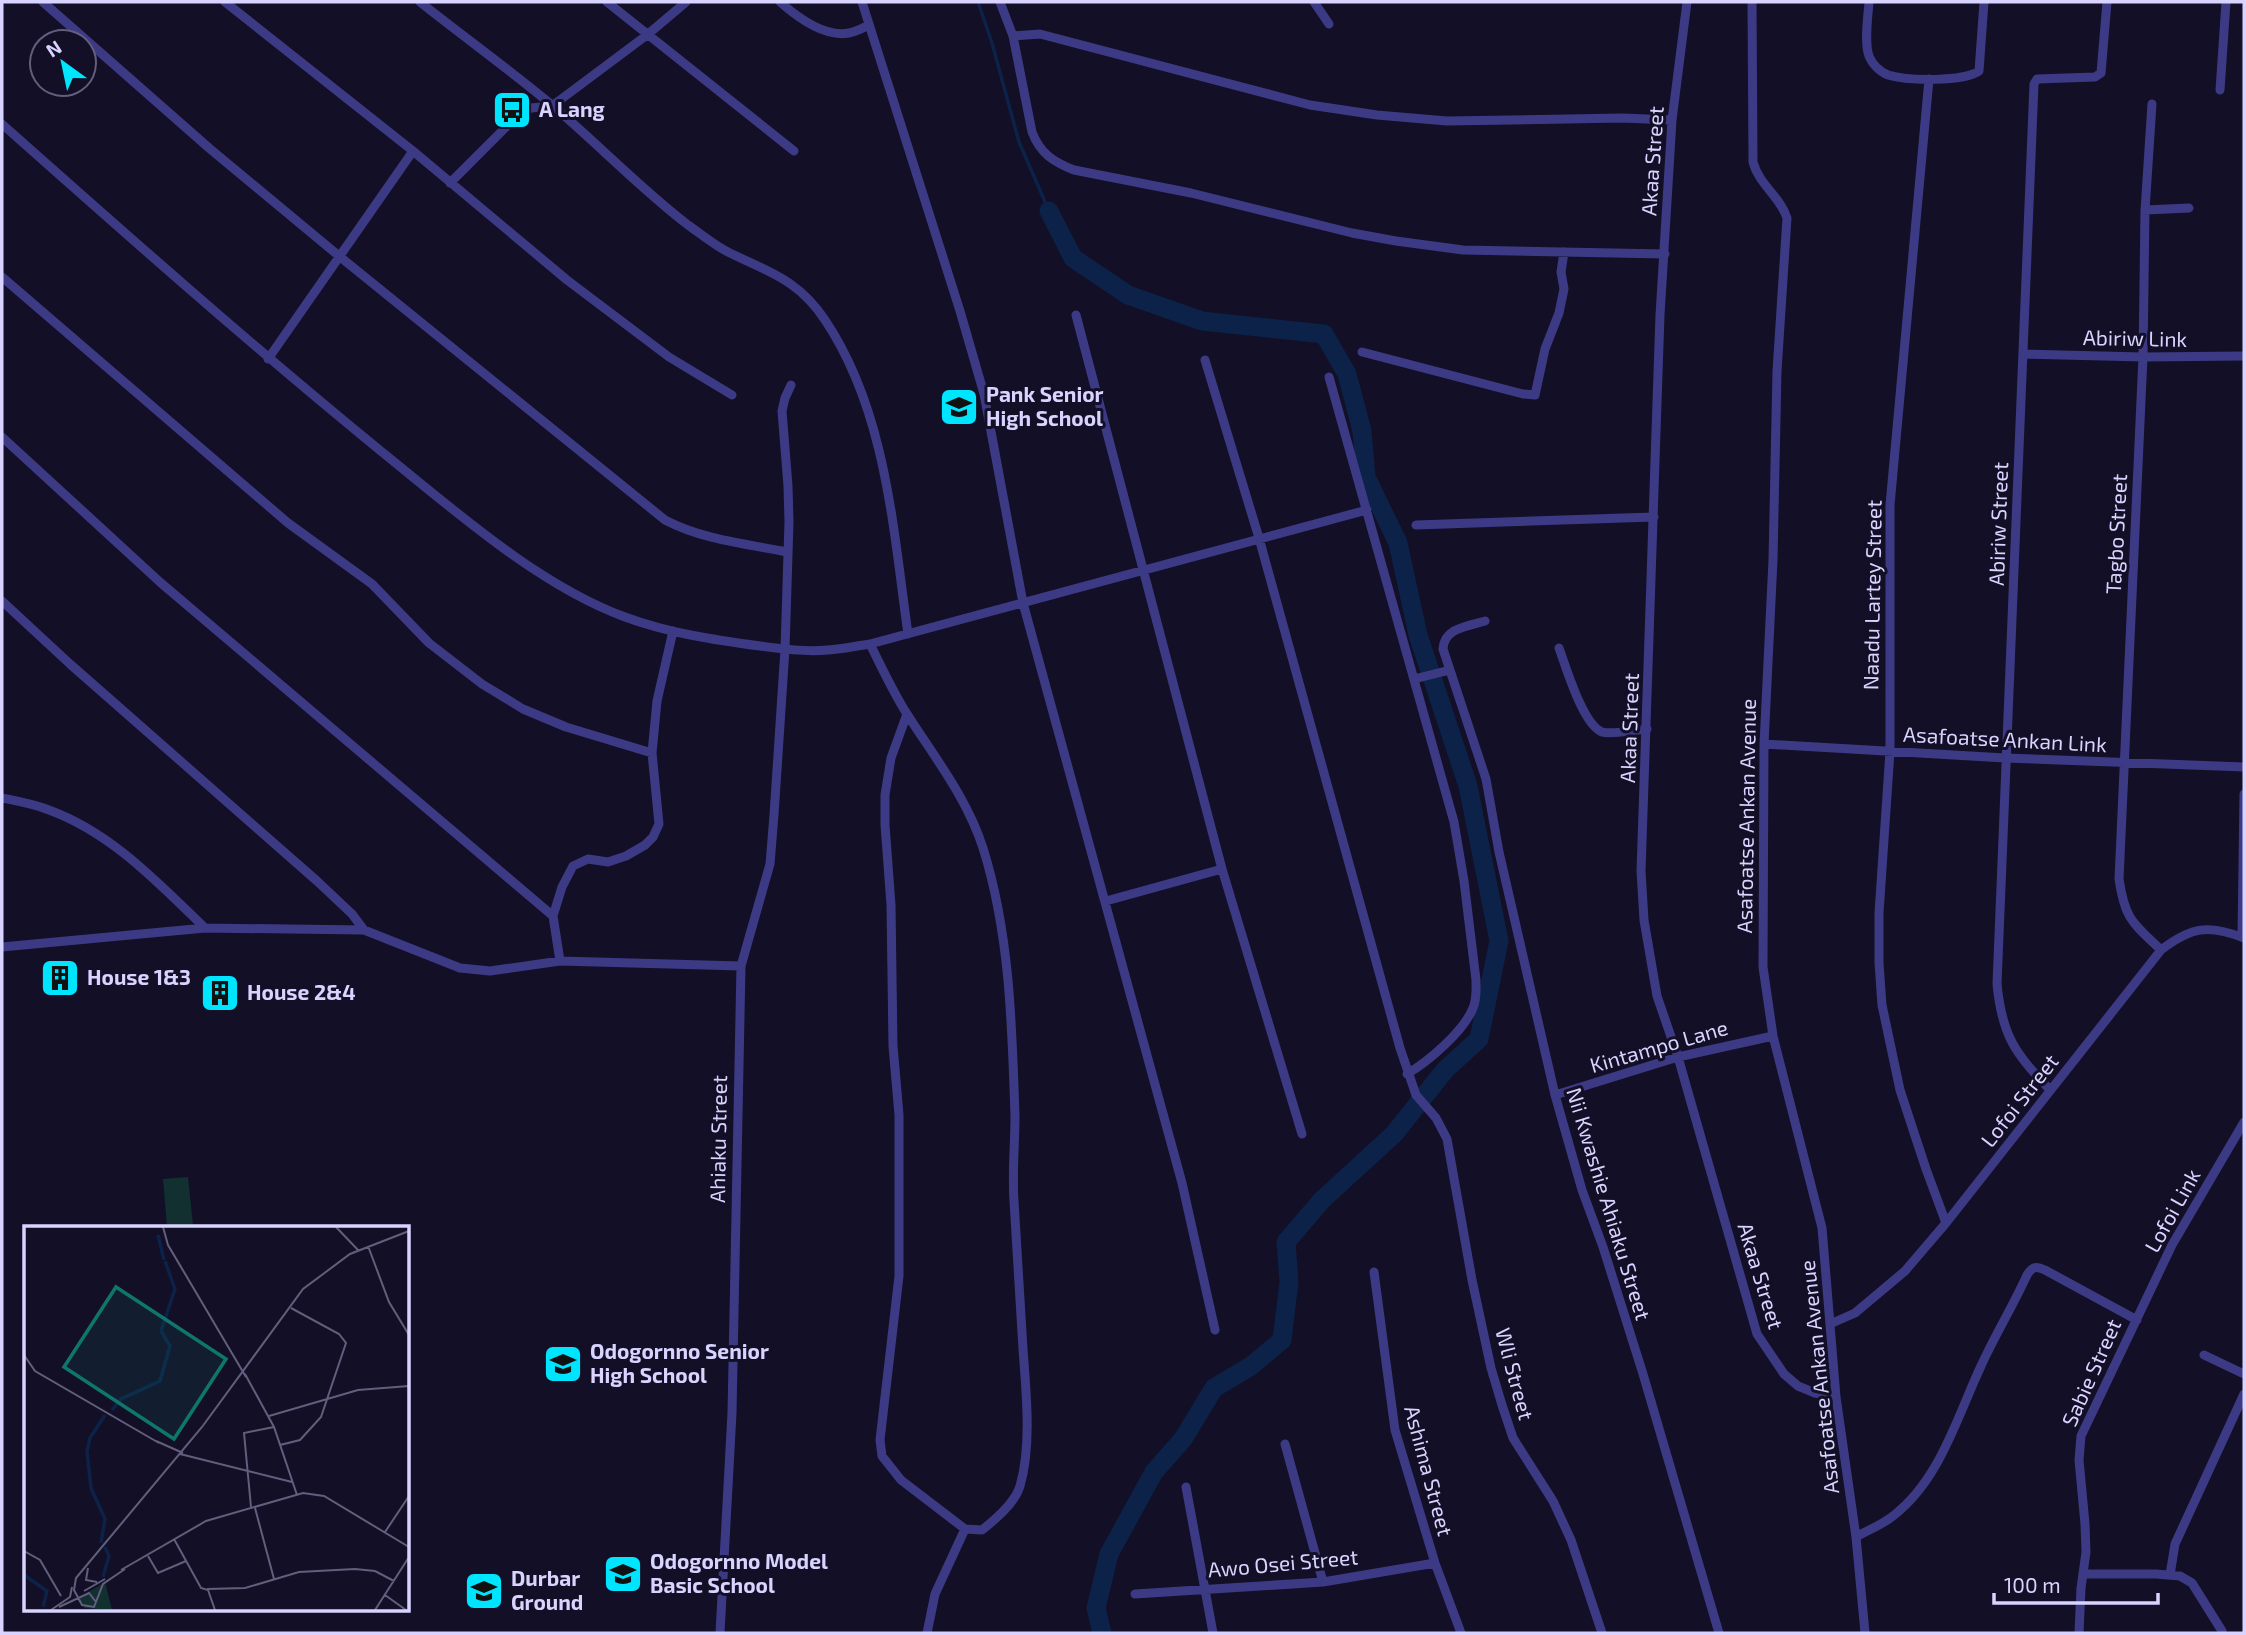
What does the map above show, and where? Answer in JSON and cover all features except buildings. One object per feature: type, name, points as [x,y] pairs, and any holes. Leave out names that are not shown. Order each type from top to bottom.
[{"type":"street","points":[[43,2],[209,148],[665,520],[701,534],[788,552]]},
{"type":"street","points":[[225,2],[413,151],[567,280],[669,357],[732,395]]},
{"type":"street","points":[[420,2],[552,106],[687,224],[725,251],[794,285],[826,321],[840,345],[873,428],[886,481],[908,634]]},
{"type":"street","points":[[607,2],[794,151]]},
{"type":"street","points":[[450,183],[514,119],[531,108],[552,106],[647,36],[687,2]]},
{"type":"street","points":[[780,2],[818,28],[836,34],[850,33],[869,25]]},
{"type":"street","points":[[862,2],[984,394],[1023,603],[1182,1183],[1215,1330]]},
{"type":"street","points":[[1000,2],[1013,36],[1037,145],[1045,155],[1074,170],[1191,193],[1352,233],[1396,241],[1463,250],[1665,254]]},
{"type":"street","points":[[1314,2],[1329,24]]},
{"type":"street","name":"Akaa Street","points":[[1687,2],[1672,120],[1660,315],[1641,872],[1644,920],[1657,996],[1678,1057],[1757,1334],[1784,1374],[1815,1393],[1836,1397]]},
{"type":"street","name":"Asafoatse Ankan Avenue","points":[[1752,2],[1753,162],[1760,181],[1784,208],[1787,218],[1777,371],[1773,560],[1764,744],[1763,967],[1773,1036],[1822,1228],[1836,1397],[1856,1537],[1865,1633]]},
{"type":"street","points":[[1869,2],[1868,55],[1876,68],[1887,75],[1929,79],[1972,76],[1979,71],[1984,2]]},
{"type":"street","name":"Abiriw Street","points":[[2050,1090],[2023,1062],[2008,1036],[1999,1007],[1997,984],[1998,908],[2034,84],[2037,79],[2095,77],[2101,73],[2107,2]]},
{"type":"street","points":[[2220,90],[2226,2]]},
{"type":"street","points":[[1013,36],[1040,34],[1310,105],[1377,115],[1447,121],[1622,118],[1672,120]]},
{"type":"street","name":"Naadu Lartey Street","points":[[1929,79],[1890,505],[1890,751],[1879,913],[1879,963],[1882,1005],[1900,1090],[1946,1223]]},
{"type":"street","name":"Tagbo Street","points":[[2151,104],[2145,210],[2143,357],[2119,879],[2122,902],[2131,920],[2161,950]]},
{"type":"street","points":[[2,124],[268,359],[444,503],[515,556],[569,591],[625,617],[673,631],[722,641],[786,649],[826,650],[870,644],[1367,510]]},
{"type":"street","points":[[268,359],[413,151]]},
{"type":"street","points":[[2145,210],[2189,208]]},
{"type":"street","points":[[1362,352],[1535,395],[1545,349],[1559,313],[1564,289],[1563,252]]},
{"type":"street","points":[[2,277],[288,523],[372,584],[429,643],[482,684],[523,709],[566,727],[652,753]]},
{"type":"street","points":[[1076,315],[1222,869],[1302,1134]]},
{"type":"street","name":"Abiriw Link","points":[[2024,354],[2244,356]]},
{"type":"street","points":[[1205,360],[1259,538],[1408,1074],[1437,1053],[1469,1016],[1476,996],[1465,881],[1418,678],[1329,377]]},
{"type":"street","name":"Ahiaku Street","points":[[720,1633],[732,1413],[741,966],[770,864],[786,649],[788,486],[782,411],[791,386]]},
{"type":"street","points":[[2,437],[161,583],[553,916]]},
{"type":"street","points":[[1416,525],[1654,517]]},
{"type":"street","points":[[2,601],[332,895],[364,930]]},
{"type":"street","name":"Nii Kwashie Ahiaku Street","points":[[1485,621],[1449,634],[1443,649],[1445,672],[1486,779],[1499,852],[1555,1096],[1582,1190],[1639,1361],[1719,1633]]},
{"type":"street","points":[[560,961],[553,916],[562,887],[573,866],[588,859],[608,862],[617,859],[645,845],[653,837],[659,824],[652,753],[657,701],[673,631]]},
{"type":"street","points":[[870,644],[907,714],[960,795],[982,846],[997,899],[1008,971],[1015,1117],[1014,1196],[1026,1388],[1025,1463],[1020,1489],[1004,1510],[982,1530],[965,1529],[901,1480],[882,1456],[880,1440],[899,1276],[899,1115],[893,1046],[886,795],[891,758],[907,714]]},
{"type":"street","points":[[1559,648],[1583,710],[1597,728],[1604,733],[1647,729]]},
{"type":"street","points":[[1418,678],[1445,672]]},
{"type":"street","name":"Asafoatse Ankan Link","points":[[1764,744],[2005,758],[2244,767]]},
{"type":"street","points":[[2243,937],[2244,794]]},
{"type":"street","points":[[2,798],[48,809],[111,842],[205,928]]},
{"type":"street","points":[[1106,901],[1222,869]]},
{"type":"street","points":[[2,947],[205,928],[364,930],[460,968],[490,971],[560,961],[741,966]]},
{"type":"street","name":"Lofoi Street","points":[[1830,1324],[1856,1313],[1905,1271],[1946,1223],[2161,950],[2180,935],[2198,929],[2243,937]]},
{"type":"street","name":"Kintampo Lane","points":[[1555,1096],[1678,1057],[1773,1036]]},
{"type":"street","name":"Wli Street","points":[[1408,1074],[1416,1095],[1430,1111],[1447,1139],[1491,1368],[1513,1438],[1553,1501],[1571,1540],[1602,1633]]},
{"type":"street","name":"Lofoi Link","points":[[2137,1320],[2172,1245],[2244,1122]]},
{"type":"street","name":"Sabie Street","points":[[1856,1537],[1892,1518],[1928,1478],[1949,1440],[1982,1363],[2030,1270],[2037,1267],[2046,1270],[2137,1320],[2081,1436],[2079,1460],[2086,1552],[2079,1633]]},
{"type":"street","name":"Ashima Street","points":[[1374,1272],[1395,1430],[1435,1563],[1461,1633]]},
{"type":"street","points":[[2204,1355],[2244,1374]]},
{"type":"street","points":[[2170,1575],[2175,1544],[2244,1394]]},
{"type":"street","points":[[1285,1444],[1323,1582]]},
{"type":"street","points":[[1186,1487],[1213,1633]]},
{"type":"street","points":[[927,1633],[935,1594],[965,1529]]},
{"type":"street","name":"Awo Osei Street","points":[[1135,1594],[1323,1582],[1435,1563]]},
{"type":"street","points":[[2083,1574],[2180,1576],[2192,1583],[2222,1631]]},
{"type":"green space","points":[[188,1177],[193,1225],[167,1226],[163,1179]]},
{"type":"waterway","points":[[978,2],[1019,142],[1049,211]]},
{"type":"waterway","points":[[1049,211],[1073,258],[1128,295],[1202,321],[1324,334],[1347,374],[1362,431],[1366,477],[1398,543],[1418,635],[1468,786],[1499,941],[1479,1039],[1445,1070],[1394,1134],[1322,1200],[1286,1242],[1289,1282],[1282,1340],[1251,1366],[1214,1388],[1183,1439],[1154,1472],[1109,1554],[1096,1608],[1102,1633]]},
{"type":"place","name":"A Lang","points":[[512,110]]},
{"type":"place","name":"Pank Senior High School","points":[[959,407]]},
{"type":"place","name":"House 1&3","points":[[60,978]]},
{"type":"place","name":"House 2&4","points":[[220,993]]},
{"type":"place","name":"Odogornno Senior High School","points":[[563,1364]]},
{"type":"place","name":"Odogornno Model Basic School","points":[[623,1574]]},
{"type":"place","name":"Durbar Ground","points":[[484,1591]]}]
